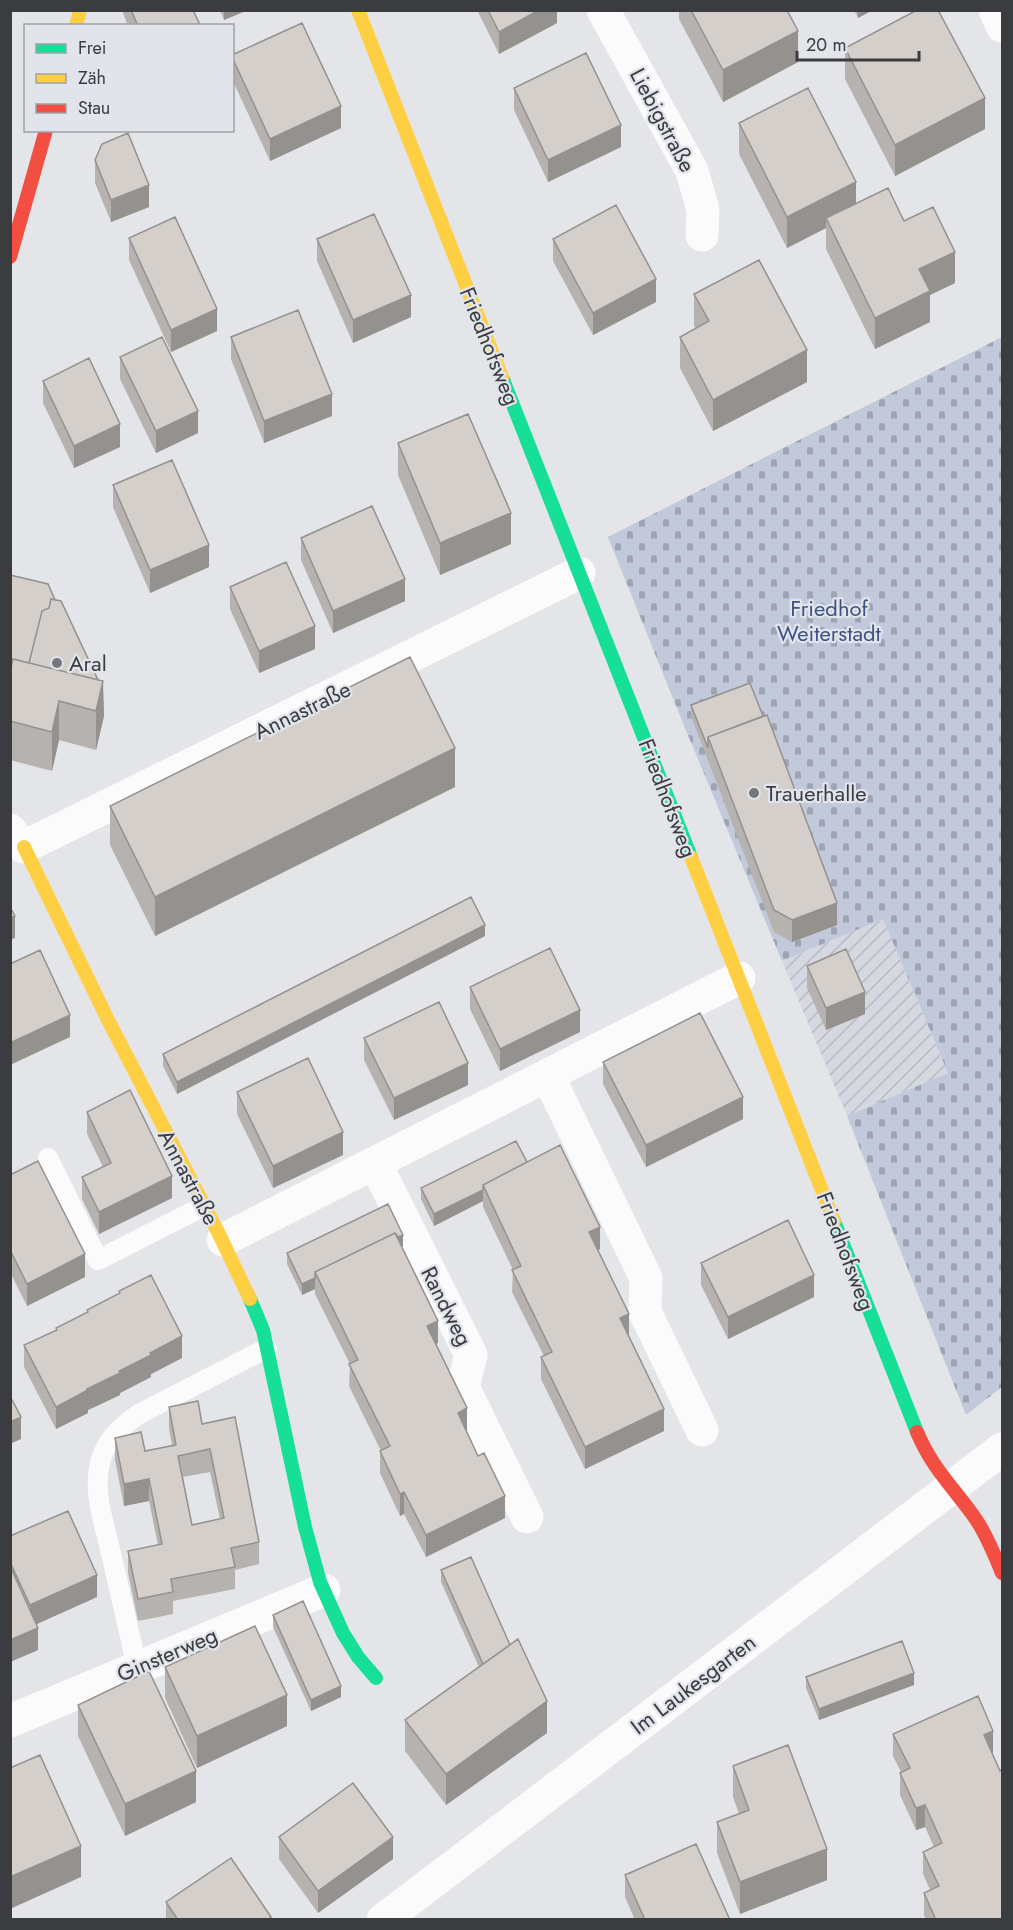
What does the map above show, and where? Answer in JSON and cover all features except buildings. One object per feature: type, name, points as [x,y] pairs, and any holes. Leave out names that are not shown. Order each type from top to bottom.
[{"type":"street","name":"Friedhofsweg","points":[[358,10],[918,1435],[933,1465],[987,1537],[1002,1573]]},
{"type":"street","name":"Liebigstraße","points":[[603,10],[692,171],[703,210],[702,235]]},
{"type":"street","points":[[995,10],[1002,26]]},
{"type":"street","points":[[10,257],[45,132]]},
{"type":"street","name":"Annastraße","points":[[376,1678],[353,1652],[312,1559],[263,1330],[253,1305],[223,1240],[124,1053],[17,838],[579,573]]},
{"type":"street","points":[[223,1240],[739,978]]},
{"type":"street","points":[[548,1076],[646,1278],[645,1312],[702,1430]]},
{"type":"street","name":"Randweg","points":[[375,1163],[471,1355],[463,1387],[527,1517]]},
{"type":"street","name":"Im Laukesgarten","points":[[383,1920],[1002,1449]]},
{"type":"street","name":"Ginsterweg","points":[[10,1721],[324,1590]]},
{"type":"lane","points":[[48,1158],[98,1260],[204,1206]]},
{"type":"lane","points":[[137,1667],[99,1498],[99,1467],[103,1453],[110,1438],[139,1414],[267,1348]]},
{"type":"shaded area","points":[[883,919],[948,1073],[847,1116],[782,961]]},
{"type":"green space","name":"Friedhof Weiterstadt","points":[[1002,337],[1002,1387],[966,1415],[847,1116],[948,1073],[883,919],[782,961],[608,537]]},
{"type":"traffic: fast","points":[[502,377],[691,857]]},
{"type":"traffic: fast","points":[[834,1221],[917,1432]]},
{"type":"traffic: fast","points":[[250,1299],[263,1330],[305,1527],[320,1582],[343,1633],[358,1657],[376,1678]]},
{"type":"traffic: slow","points":[[76,24],[80,10]]},
{"type":"traffic: slow","points":[[358,10],[502,377]]},
{"type":"traffic: slow","points":[[24,847],[108,1020],[219,1234],[250,1299]]},
{"type":"traffic: slow","points":[[691,857],[834,1221]]},
{"type":"traffic: jam","points":[[10,257],[45,132]]},
{"type":"traffic: jam","points":[[917,1432],[936,1467],[979,1524],[1002,1573]]},
{"type":"place","name":"Aral","points":[[57,663]]},
{"type":"place","name":"Trauerhalle","points":[[754,793]]}]
